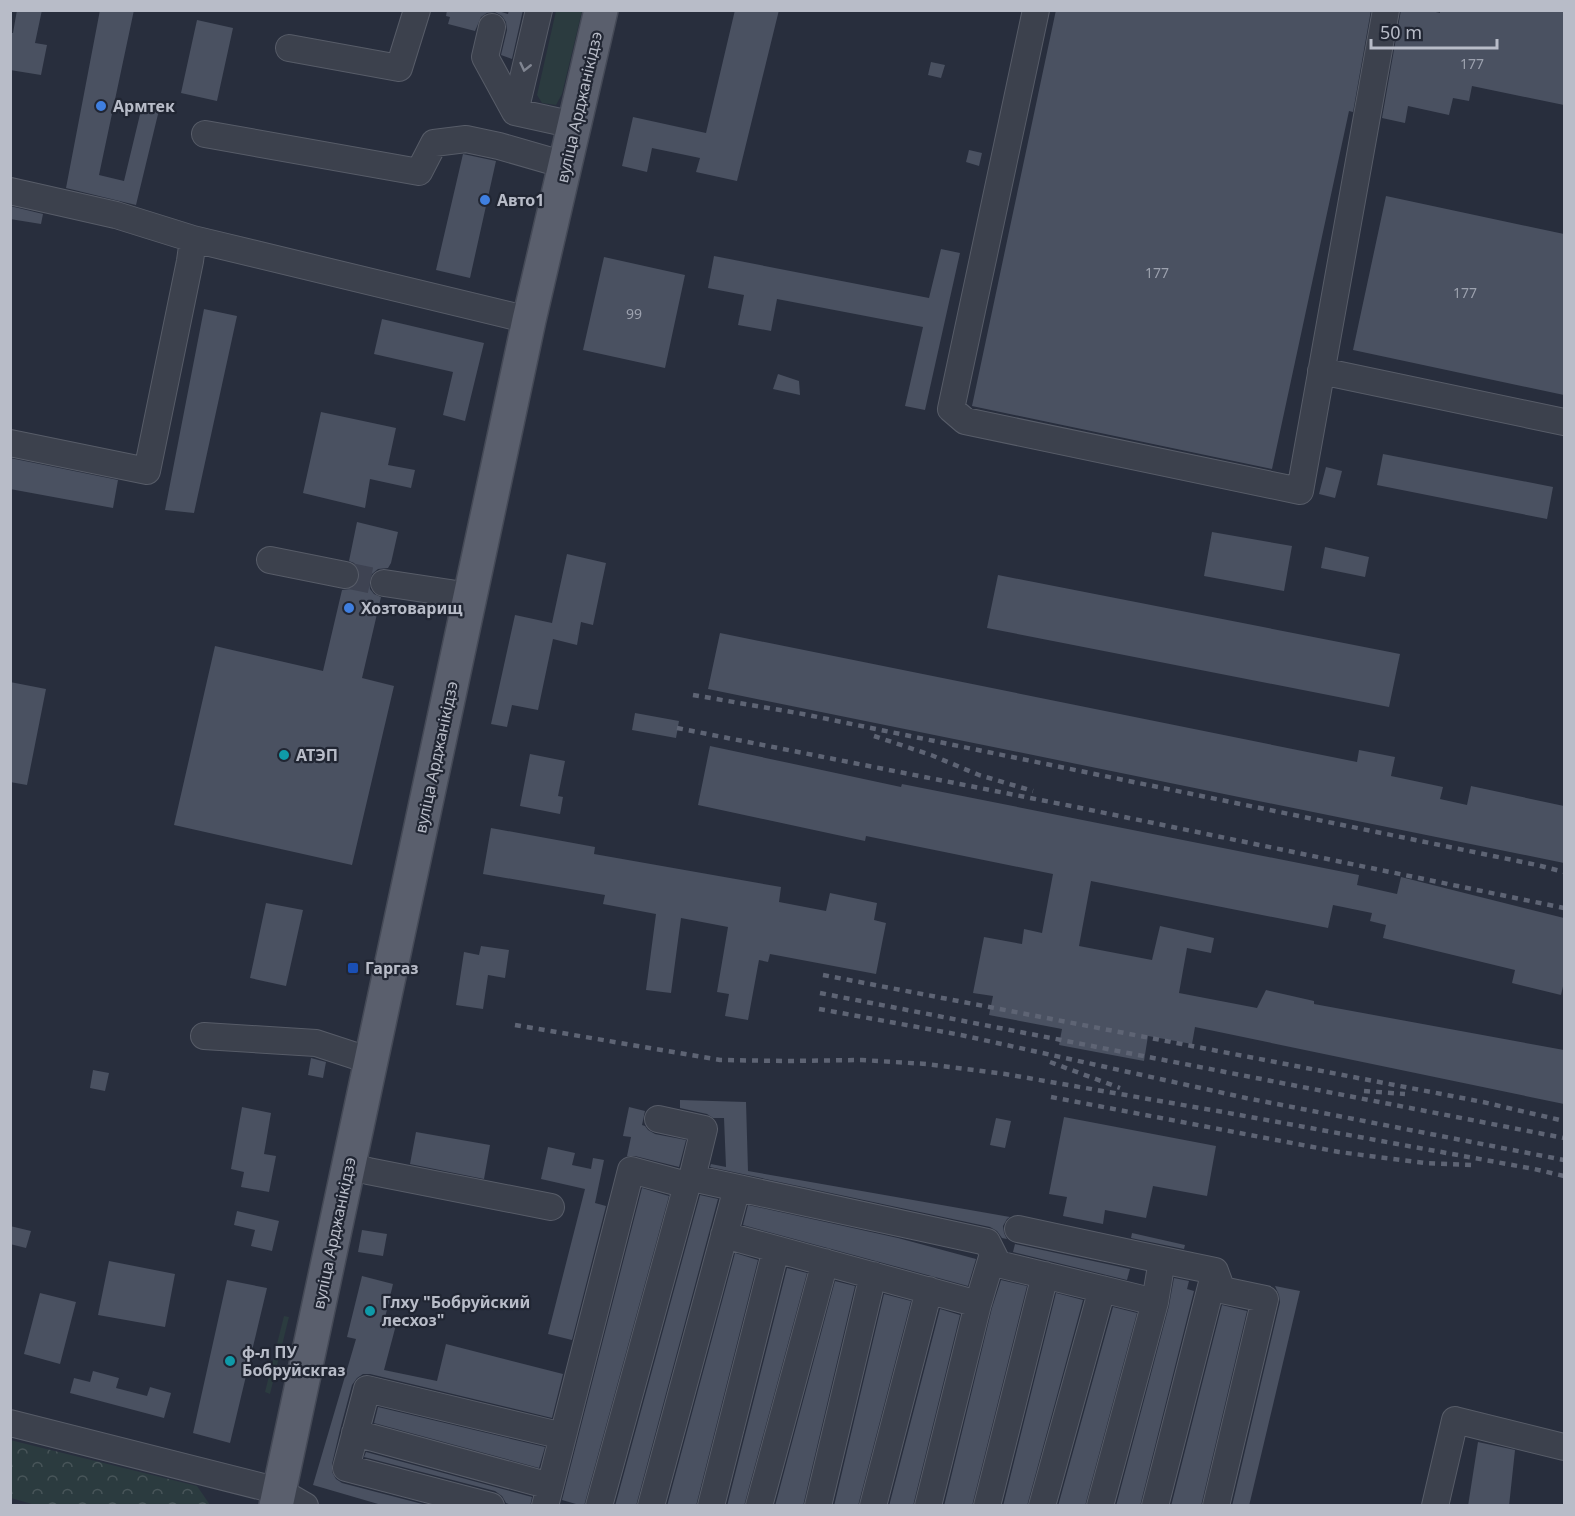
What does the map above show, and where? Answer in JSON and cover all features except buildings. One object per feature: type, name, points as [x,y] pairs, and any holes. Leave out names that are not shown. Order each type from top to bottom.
[{"type":"main road","name":"вуліца Арджанікідзэ","points":[[287,1501],[349,1165],[529,320],[601,10]]},
{"type":"lane","points":[[289,48],[399,68],[417,10]]},
{"type":"lane","points":[[515,112],[538,10]]},
{"type":"lane","points":[[1036,10],[951,409],[965,421],[1300,490],[1386,10]]},
{"type":"lane","points":[[495,16],[485,57],[515,112],[574,125]]},
{"type":"lane","points":[[205,135],[419,171],[434,143],[466,139],[565,165]]},
{"type":"lane","points":[[10,191],[116,214],[193,239],[529,320]]},
{"type":"lane","points":[[10,443],[147,471],[193,239]]},
{"type":"lane","points":[[1321,371],[1564,422]]},
{"type":"lane","points":[[270,560],[345,575]]},
{"type":"lane","points":[[384,584],[470,596]]},
{"type":"lane","points":[[204,1036],[316,1043],[371,1061]]},
{"type":"lane","points":[[599,1506],[704,1129],[658,1119]]},
{"type":"lane","points":[[349,1165],[368,1171],[551,1207]]},
{"type":"lane","points":[[355,1433],[547,1496],[631,1170],[689,1182],[737,1188],[987,1242],[998,1264],[1155,1302]]},
{"type":"lane","points":[[651,1506],[737,1188]]},
{"type":"lane","points":[[1018,1229],[1215,1271]]},
{"type":"lane","points":[[724,1234],[978,1304]]},
{"type":"lane","points":[[711,1506],[776,1249]]},
{"type":"lane","points":[[928,1506],[978,1304],[993,1254]]},
{"type":"lane","points":[[1100,1506],[1155,1302],[1162,1260]]},
{"type":"lane","points":[[759,1506],[825,1262]]},
{"type":"lane","points":[[1155,1506],[1215,1271]]},
{"type":"lane","points":[[1215,1271],[1222,1290],[1265,1299],[1216,1506]]},
{"type":"lane","points":[[818,1506],[873,1275]]},
{"type":"lane","points":[[987,1506],[1045,1275]]},
{"type":"lane","points":[[1042,1506],[1102,1289]]},
{"type":"lane","points":[[873,1506],[929,1290]]},
{"type":"lane","points":[[491,1506],[346,1468],[367,1389],[563,1436]]},
{"type":"lane","points":[[1435,1506],[1455,1420],[1564,1447]]},
{"type":"lane","points":[[10,1423],[287,1501]]},
{"type":"green space","points":[[556,11],[582,11],[562,94],[556,105],[542,103],[537,95]]},
{"type":"green space","points":[[284,1316],[289,1317],[270,1394],[265,1392]]},
{"type":"green space","points":[[10,1440],[197,1486],[210,1505],[39,1506],[11,1498]]},
{"type":"tunnel","points":[[345,575],[384,583]]},
{"type":"railway","points":[[693,695],[803,714],[1564,872]]},
{"type":"railway","points":[[677,728],[1076,807],[1564,908]]},
{"type":"railway","points":[[874,736],[931,755],[979,775],[1033,791]]},
{"type":"railway","points":[[823,975],[1483,1102],[1564,1121]]},
{"type":"railway","points":[[820,993],[1564,1138]]},
{"type":"railway","points":[[819,1009],[961,1035],[1246,1098],[1564,1160]]},
{"type":"railway","points":[[515,1025],[720,1060],[862,1060],[926,1064],[1005,1074],[1564,1176]]},
{"type":"railway","points":[[1050,1062],[1120,1088]]},
{"type":"railway","points":[[1364,1091],[1405,1094]]},
{"type":"railway","points":[[1051,1097],[1339,1152],[1425,1163],[1474,1165]]},
{"type":"place","name":"Армтек","points":[[101,106]]},
{"type":"place","name":"Авто1","points":[[485,200]]},
{"type":"place","name":"Хозтоварищ","points":[[349,608]]},
{"type":"place","name":"АТЭП","points":[[284,755]]},
{"type":"place","name":"Гаргаз","points":[[353,968]]},
{"type":"place","name":"Глху \"Бобруйский лесхоз\"","points":[[370,1311]]},
{"type":"place","name":"ф-л ПУ Бобруйскгаз","points":[[230,1361]]}]
